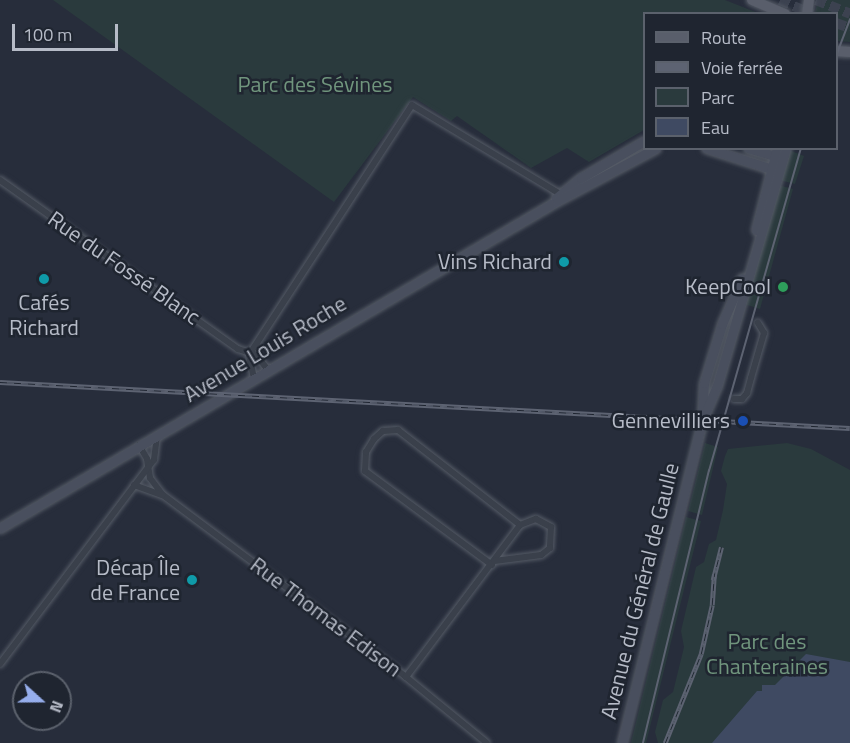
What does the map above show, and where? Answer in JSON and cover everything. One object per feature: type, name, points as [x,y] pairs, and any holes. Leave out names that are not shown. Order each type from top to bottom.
[{"type":"main road","points":[[752,0],[779,12]]},
{"type":"main road","name":"Avenue Louis Roche","points":[[550,204],[560,194],[643,142]]},
{"type":"main road","name":"Avenue Louis Roche","points":[[0,528],[550,204],[652,150]]},
{"type":"main road","points":[[711,150],[774,170]]},
{"type":"main road","points":[[758,150],[778,154]]},
{"type":"main road","name":"Avenue du Général de Gaulle","points":[[623,740],[702,421],[713,395],[736,316],[778,154]]},
{"type":"main road","name":"Avenue du Général de Gaulle","points":[[702,421],[702,393],[726,312],[745,266],[774,170]]},
{"type":"main road","points":[[726,312],[736,316]]},
{"type":"main road","points":[[702,393],[713,395]]},
{"type":"street","points":[[254,378],[249,355],[412,105],[560,194]]},
{"type":"street","name":"Rue du Fossé Blanc","points":[[0,180],[249,355],[256,356],[268,370]]},
{"type":"street","points":[[734,399],[742,399],[747,393],[752,378],[764,333],[758,323]]},
{"type":"street","points":[[406,677],[493,563],[520,525],[526,519],[544,521],[551,527],[554,537],[550,548],[542,555],[493,563],[365,471],[366,452],[374,439],[383,431],[398,430],[520,525]]},
{"type":"street","points":[[0,663],[156,456],[157,435]]},
{"type":"street","name":"Rue Thomas Edison","points":[[139,445],[151,480],[163,495],[406,677],[488,743]]},
{"type":"street","name":"Rue Thomas Edison","points":[[134,485],[163,495]]},
{"type":"street","points":[[472,730],[478,743]]},
{"type":"green space","name":"Parc des Sévines","points":[[53,0],[725,0],[755,12],[643,12],[643,131],[589,162],[567,148],[531,168],[457,116],[451,121],[413,97],[334,202]]},
{"type":"green space","points":[[818,0],[850,0],[850,42],[838,41],[838,12],[815,12]]},
{"type":"green space","points":[[789,150],[804,156],[795,184],[779,180]]},
{"type":"green space","points":[[778,185],[793,189],[760,309],[744,304]]},
{"type":"green space","points":[[705,443],[718,447],[702,515],[688,511]]},
{"type":"green space","name":"Parc des Chanteraines","points":[[787,443],[811,449],[850,470],[850,743],[658,743],[655,732],[663,700],[673,692],[684,647],[681,631],[696,567],[704,562],[709,544],[716,540],[727,484],[721,471],[728,449]]},
{"type":"green space","points":[[686,517],[701,521],[646,743],[631,743]]},
{"type":"water","points":[[806,654],[850,662],[850,743],[712,743],[757,691],[762,691],[762,685],[775,685]]},
{"type":"tunnel","points":[[780,0],[807,12]]},
{"type":"tunnel","points":[[816,0],[850,14]]},
{"type":"tunnel","points":[[838,24],[850,28]]},
{"type":"tram line","points":[[838,51],[850,20]]},
{"type":"tram line","points":[[643,743],[709,471],[800,150]]},
{"type":"railway","points":[[0,382],[850,428]]},
{"type":"railway","points":[[713,580],[721,547]]},
{"type":"railway","points":[[665,743],[701,654],[712,605],[714,574]]},
{"type":"place","name":"Vins Richard","points":[[564,262]]},
{"type":"place","name":"Cafés Richard","points":[[44,279]]},
{"type":"place","name":"KeepCool","points":[[783,287]]},
{"type":"place","name":"Gennevilliers","points":[[743,421]]},
{"type":"place","name":"Décap Île de France","points":[[192,580]]}]
